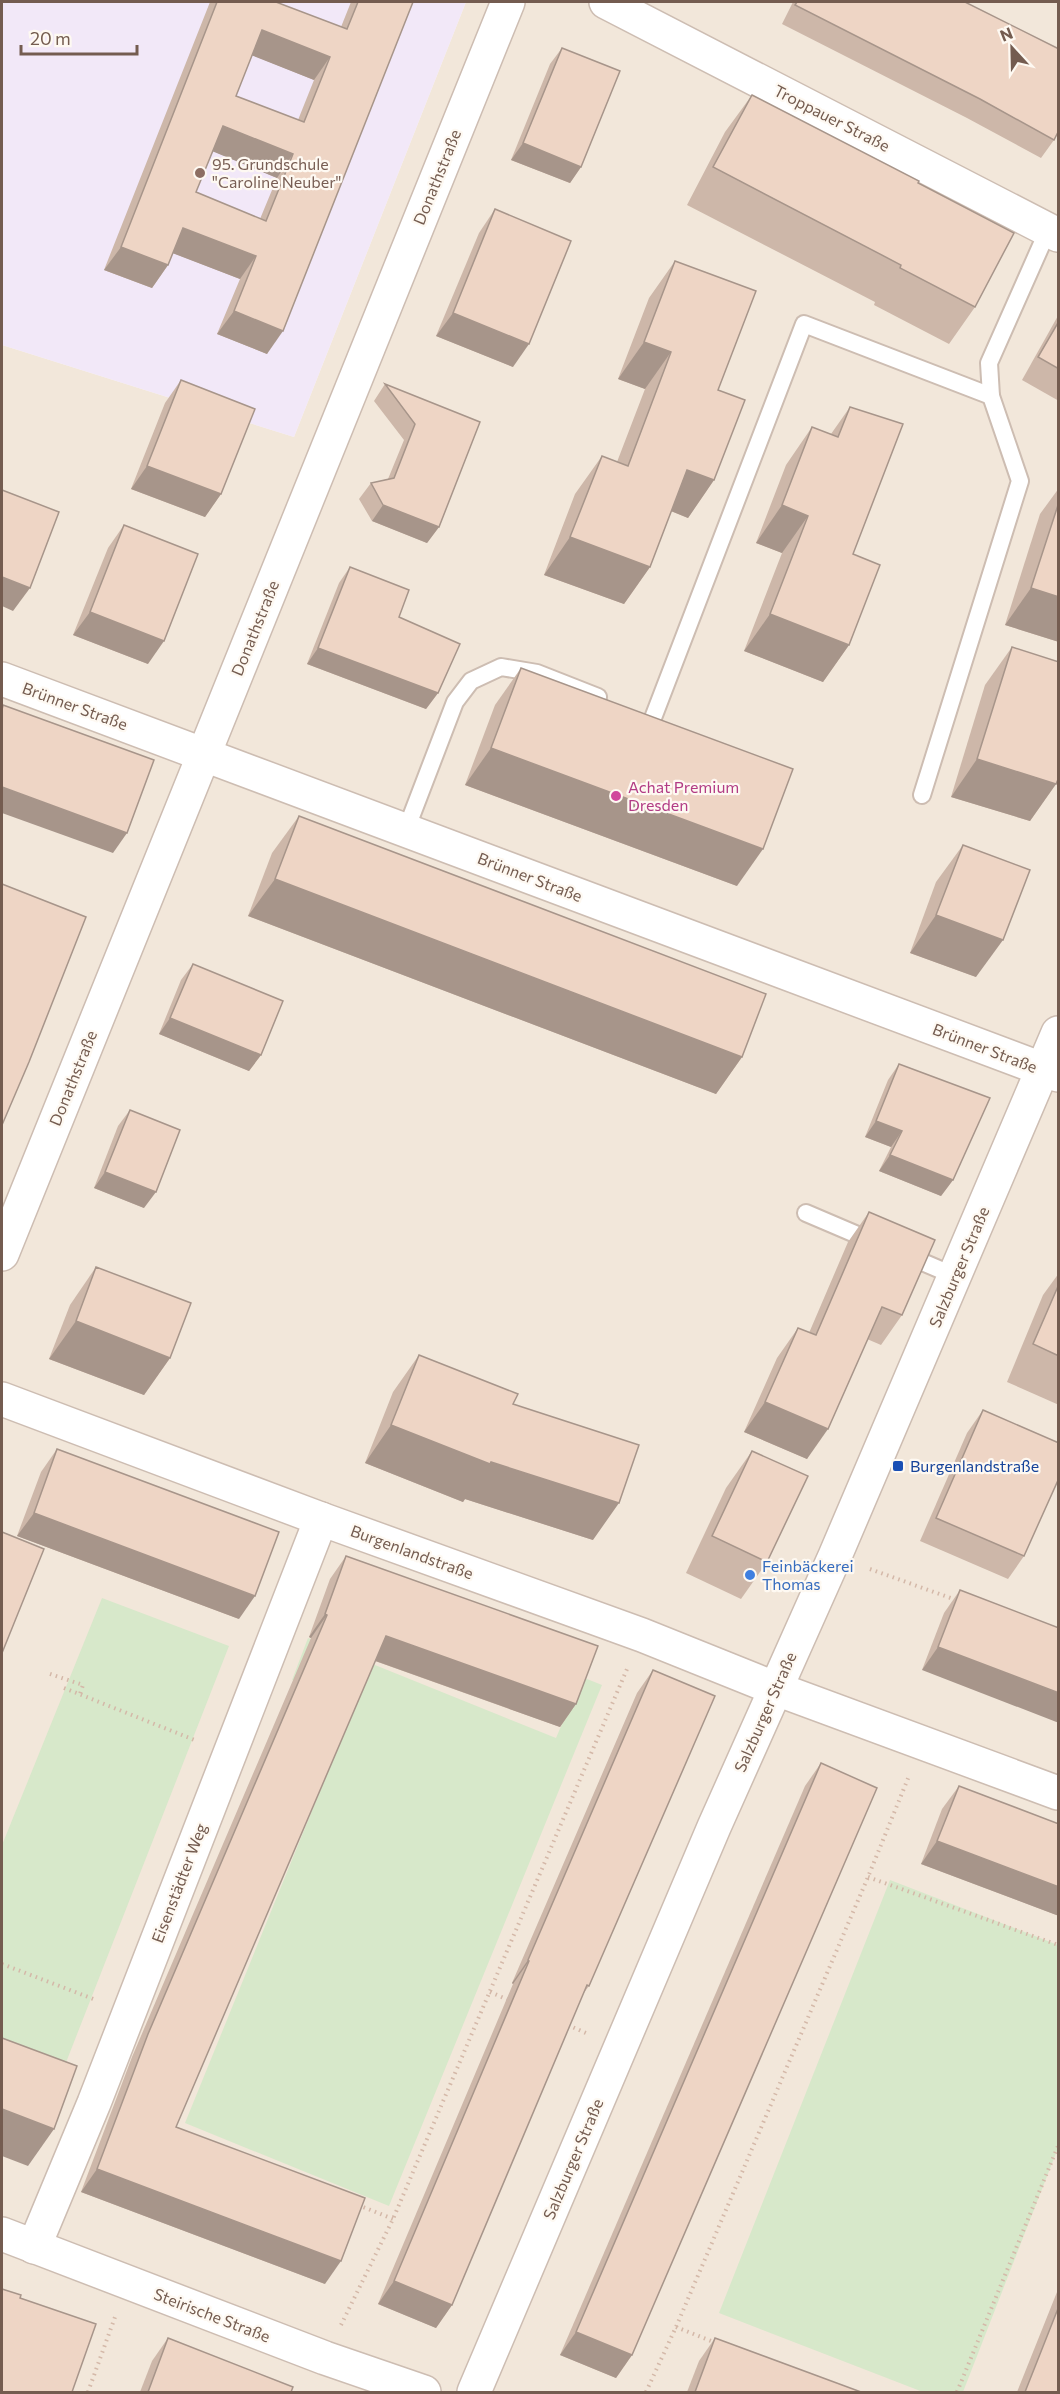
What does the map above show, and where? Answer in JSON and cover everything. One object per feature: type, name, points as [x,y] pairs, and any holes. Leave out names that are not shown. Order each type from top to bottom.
[{"type":"street","name":"Donathstraße","points":[[2,1254],[508,2]]},
{"type":"street","name":"Troppauer Straße","points":[[606,2],[1053,232]]},
{"type":"street","name":"Brünner Straße","points":[[2,679],[1051,1072]]},
{"type":"street","name":"Salzburger Straße","points":[[474,2392],[774,1688],[835,1556],[955,1276],[1051,1072],[1059,1033]]},
{"type":"street","name":"Burgenlandstraße","points":[[2,1399],[321,1519],[642,1635],[774,1688],[1059,1793]]},
{"type":"street","name":"Eisenstädter Weg","points":[[34,2247],[94,2103],[321,1519]]},
{"type":"street","name":"Steirische Straße","points":[[2,2234],[325,2358],[424,2392]]},
{"type":"lane","points":[[922,795],[1020,481],[991,396],[989,363],[1053,232]]},
{"type":"lane","points":[[653,718],[804,324],[991,396]]},
{"type":"lane","points":[[406,830],[455,702],[471,681],[501,667],[537,673],[610,702]]},
{"type":"lane","points":[[806,1213],[955,1276]]},
{"type":"path","points":[[835,1556],[958,1600]]},
{"type":"path","points":[[325,2358],[393,2219],[642,1635]]},
{"type":"path","points":[[50,1674],[83,1685],[80,1694]]},
{"type":"path","points":[[64,1688],[179,1734]]},
{"type":"path","points":[[646,2392],[676,2327],[868,1877],[923,1742]]},
{"type":"path","points":[[868,1877],[1059,1945]]},
{"type":"path","points":[[2,1964],[74,1992]]},
{"type":"path","points":[[490,1992],[512,2001]]},
{"type":"path","points":[[566,2024],[621,2048]]},
{"type":"path","points":[[957,2392],[1059,2146]]},
{"type":"path","points":[[349,2202],[393,2219]]},
{"type":"path","points":[[88,2392],[128,2283]]},
{"type":"path","points":[[676,2327],[718,2344]]},
{"type":"shaded area","name":"95. Grundschule \"Caroline Neuber\"","points":[[2,2],[466,2],[294,437],[2,345]]},
{"type":"shaded area","points":[[466,2],[1058,2],[1058,2392],[2,2392],[2,345],[294,437]]},
{"type":"green space","points":[[102,1598],[229,1646],[56,2088],[2,2068],[2,1845]]},
{"type":"green space","points":[[308,1638],[556,1738],[582,1677],[602,1685],[389,2206],[185,2123],[355,1705],[292,1680]]},
{"type":"green space","points":[[890,1880],[1058,1945],[1058,2148],[963,2392],[923,2392],[719,2313]]},
{"type":"building","points":[[217,2],[276,2],[347,29],[358,2],[413,2],[283,331],[234,311],[256,256],[183,228],[168,265],[121,247]],"holes":[[[262,30],[330,57],[304,122],[236,96]],[[223,126],[293,154],[266,221],[196,192]]]},
{"type":"building","points":[[797,2],[965,2],[1059,49],[1059,130],[1054,140],[980,99],[795,5]]},
{"type":"building","points":[[562,48],[620,71],[581,167],[523,143]]},
{"type":"building","points":[[752,95],[1014,233],[975,307],[900,268],[901,265],[713,167]]},
{"type":"building","points":[[495,209],[571,241],[529,344],[453,313]]},
{"type":"building","points":[[675,261],[756,291],[718,390],[745,400],[714,480],[687,470],[650,567],[570,537],[602,456],[628,466],[671,352],[644,342]]},
{"type":"building","points":[[1059,321],[1059,369],[1038,357]]},
{"type":"building","points":[[181,380],[255,409],[221,494],[147,466]]},
{"type":"building","points":[[385,384],[480,422],[439,527],[383,505],[371,483],[394,478],[415,424]]},
{"type":"building","points":[[850,407],[903,424],[853,554],[880,565],[849,645],[770,614],[808,516],[782,505],[812,427],[838,437]]},
{"type":"building","points":[[2,490],[59,512],[30,588],[2,577]]},
{"type":"building","points":[[1059,502],[1059,597],[1031,588]]},
{"type":"building","points":[[124,525],[198,554],[164,641],[90,612]]},
{"type":"building","points":[[350,567],[409,590],[399,617],[460,644],[438,693],[318,648]]},
{"type":"building","points":[[1012,647],[1059,662],[1059,777],[1056,784],[977,759]]},
{"type":"building","points":[[521,668],[793,769],[763,849],[491,748]]},
{"type":"building","points":[[3,705],[154,760],[127,833],[2,787]]},
{"type":"building","points":[[299,816],[766,994],[742,1057],[275,879]]},
{"type":"building","points":[[963,845],[1030,870],[1003,940],[936,915]]},
{"type":"building","points":[[2,884],[86,917],[2,1125]]},
{"type":"building","points":[[193,964],[283,1001],[261,1055],[170,1018]]},
{"type":"building","points":[[899,1064],[990,1098],[953,1180],[890,1155],[902,1131],[876,1121]]},
{"type":"building","points":[[130,1110],[180,1130],[156,1192],[105,1172]]},
{"type":"building","points":[[869,1212],[935,1240],[902,1315],[882,1307],[828,1429],[765,1402],[798,1328],[816,1335]]},
{"type":"building","points":[[96,1267],[191,1303],[170,1358],[76,1321]]},
{"type":"building","points":[[1059,1284],[1059,1356],[1033,1344]]},
{"type":"building","points":[[419,1355],[518,1394],[513,1404],[639,1445],[619,1503],[491,1462],[490,1464],[391,1425]]},
{"type":"building","points":[[983,1410],[1059,1443],[1059,1478],[1024,1556],[936,1518]]},
{"type":"building","points":[[57,1449],[279,1532],[255,1596],[34,1513]]},
{"type":"building","points":[[752,1451],[808,1476],[767,1562],[712,1536]]},
{"type":"building","points":[[2,1532],[44,1549],[2,1653]]},
{"type":"building","points":[[346,1556],[598,1646],[576,1704],[386,1636],[176,2127],[365,2198],[341,2261],[97,2169],[148,2034],[327,1615],[325,1614]]},
{"type":"building","points":[[960,1590],[1059,1628],[1059,1693],[938,1647]]},
{"type":"building","points":[[653,1670],[715,1696],[589,1986],[587,1985],[452,2305],[394,2281],[528,1960]]},
{"type":"building","points":[[821,1763],[877,1788],[632,2355],[576,2332]]},
{"type":"building","points":[[959,1786],[1059,1824],[1059,1887],[937,1841]]},
{"type":"building","points":[[2,2038],[77,2066],[54,2129],[2,2109]]},
{"type":"building","points":[[2,2289],[21,2295],[20,2298],[96,2324],[72,2392],[2,2392]]},
{"type":"building","points":[[1059,2306],[1059,2392],[1025,2392]]},
{"type":"building","points":[[168,2338],[293,2387],[291,2392],[148,2392]]},
{"type":"building","points":[[715,2338],[861,2392],[695,2392]]},
{"type":"place","name":"95. Grundschule \"Caroline Neuber\"","points":[[200,173]]},
{"type":"place","name":"Achat Premium Dresden","points":[[616,796]]},
{"type":"place","name":"Burgenlandstraße","points":[[898,1466]]},
{"type":"place","name":"Feinbäckerei Thomas","points":[[750,1575]]}]
